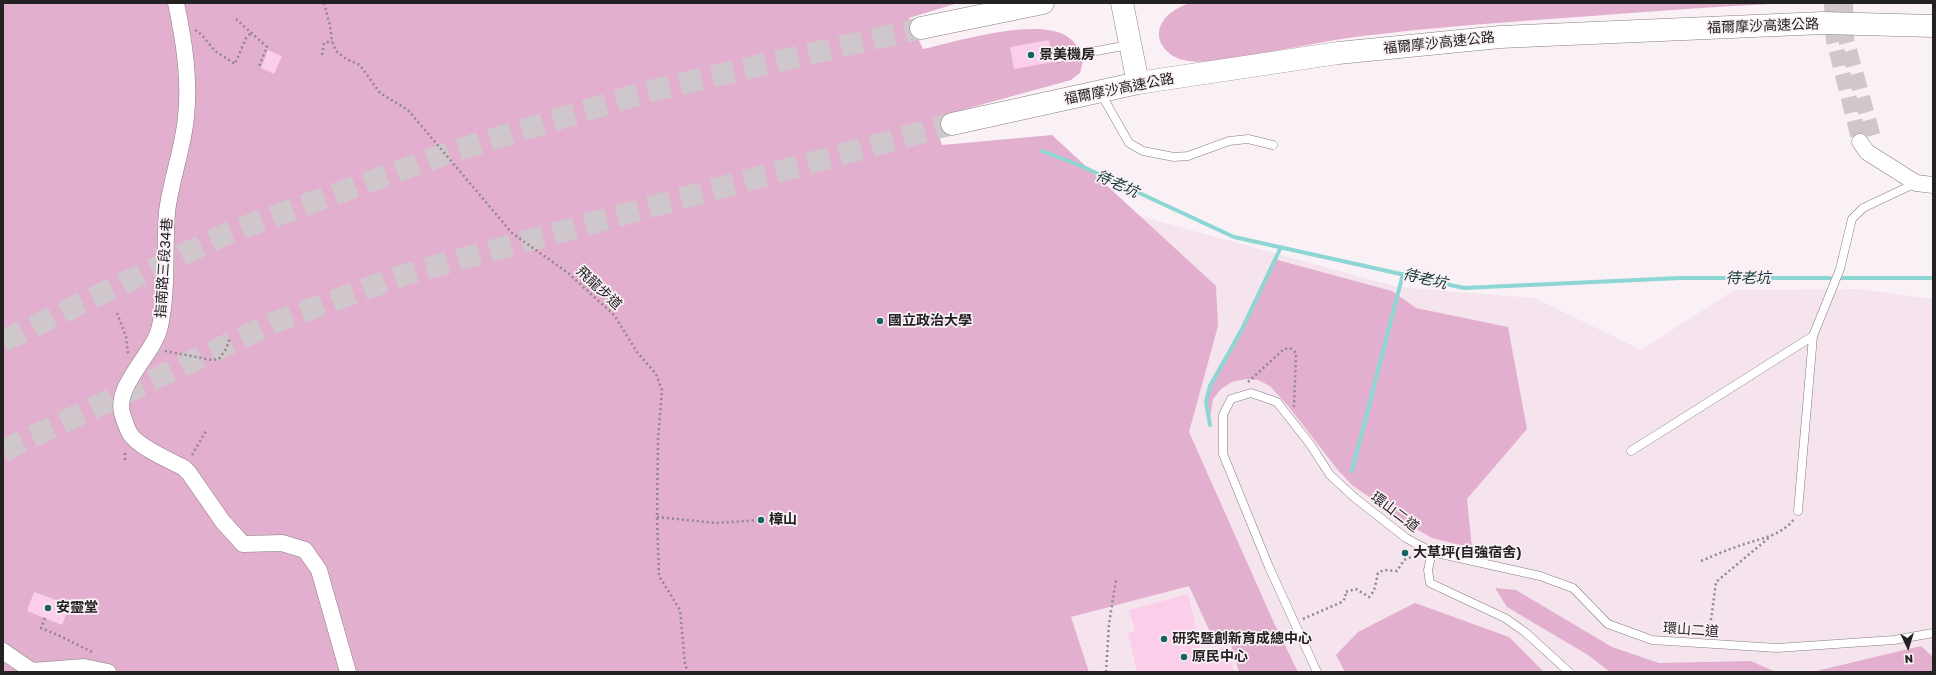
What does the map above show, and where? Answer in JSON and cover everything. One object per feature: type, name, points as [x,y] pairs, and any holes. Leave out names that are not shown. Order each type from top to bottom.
[{"type":"highway","points":[[921,28],[1043,3]]},
{"type":"highway","points":[[1122,3],[1138,83]]},
{"type":"highway","name":"福爾摩沙高速公路","points":[[952,124],[1138,83],[1338,53],[1500,37],[1823,23],[1933,26]]},
{"type":"street","name":"指南路三段34巷","points":[[176,3],[187,64],[186,117],[168,210],[160,327],[151,348],[137,368],[121,402],[122,412],[130,434],[136,442],[184,468],[223,522],[243,544],[282,543],[305,550],[319,570],[348,672]]},
{"type":"street","points":[[1867,142],[1889,166],[1916,183],[1933,186]]},
{"type":"street","points":[[3,651],[32,671],[84,667],[108,672]]},
{"type":"lane","points":[[1058,58],[1130,44]]},
{"type":"lane","points":[[1100,92],[1129,143],[1143,151],[1174,157],[1188,156],[1229,141],[1248,139],[1273,145]]},
{"type":"lane","points":[[1798,511],[1813,336],[1840,269],[1852,219],[1863,208],[1916,183]]},
{"type":"lane","points":[[1631,451],[1813,336]]},
{"type":"lane","name":"環山二道","points":[[1231,399],[1251,393],[1277,402],[1310,444],[1330,475],[1355,498],[1406,538],[1432,552],[1540,576],[1573,588],[1608,624],[1652,640],[1777,648],[1894,640],[1933,633]]},
{"type":"lane","points":[[1231,399],[1223,415],[1223,454],[1269,567],[1317,672]]},
{"type":"lane","points":[[1432,552],[1428,570],[1430,582],[1505,618],[1525,632],[1569,672]]},
{"type":"path","name":"飛龍步道","points":[[324,3],[332,41],[336,51],[346,59],[360,65],[380,93],[408,110],[512,233],[568,272],[614,315],[637,352],[656,374],[662,390],[658,439],[657,517],[659,576],[680,610],[685,664],[688,672]]},
{"type":"path","points":[[236,19],[267,47],[259,66]]},
{"type":"path","points":[[180,20],[202,35],[215,51],[235,64],[246,38],[250,33]]},
{"type":"path","points":[[322,55],[324,43],[332,41]]},
{"type":"path","points":[[117,313],[126,337],[129,359],[137,368]]},
{"type":"path","points":[[151,348],[212,360],[219,359],[226,349],[230,338]]},
{"type":"path","points":[[1231,399],[1284,349],[1290,348],[1296,353],[1297,360],[1293,423]]},
{"type":"path","points":[[184,468],[188,462],[192,464],[195,460],[191,458],[206,431]]},
{"type":"path","points":[[1708,644],[1716,582],[1771,536],[1788,526],[1798,511]]},
{"type":"path","points":[[657,517],[716,523],[761,520]]},
{"type":"path","points":[[1701,561],[1737,546],[1771,536]]},
{"type":"path","points":[[1295,623],[1342,602],[1346,598],[1346,592],[1356,589],[1369,597],[1374,591],[1378,573],[1384,570],[1396,571],[1404,560],[1412,556],[1432,552]]},
{"type":"path","points":[[1106,672],[1110,624],[1116,580]]},
{"type":"path","points":[[45,618],[41,628],[94,654]]},
{"type":"shaded area","name":"國立政治大學","points":[[3,3],[958,3],[909,18],[923,49],[974,37],[1014,30],[1049,30],[1063,34],[1075,43],[1084,56],[1080,73],[1071,80],[933,118],[942,145],[1052,135],[1216,286],[1218,326],[1189,432],[1274,623],[1298,672],[1239,672],[1227,631],[1211,634],[1189,586],[1071,617],[1089,672],[3,672]]},
{"type":"shaded area","points":[[1189,3],[1789,3],[1725,6],[1414,30],[1341,39],[1263,53],[1200,62],[1183,60],[1172,55],[1164,48],[1159,38],[1160,27],[1165,18],[1176,9]]},
{"type":"shaded area","name":"國立政治大學","points":[[676,136],[1089,202],[1398,287],[1535,298],[1641,350],[1734,290],[1858,289],[1933,299],[1933,672],[3,672]]},
{"type":"shaded area","points":[[1274,259],[1392,291],[1416,308],[1508,327],[1527,429],[1467,499],[1472,548],[1432,538],[1409,525],[1352,485],[1337,469],[1289,407],[1270,386],[1258,380],[1246,379],[1232,382],[1221,389],[1213,399],[1210,418],[1207,398],[1211,387],[1240,335]]},
{"type":"shaded area","points":[[1495,588],[1516,590],[1612,647],[1659,663],[1751,661],[1776,672],[1610,672],[1588,655],[1507,607]]},
{"type":"shaded area","points":[[1415,603],[1509,637],[1544,672],[1345,672],[1336,655],[1358,632]]},
{"type":"shaded area","points":[[1921,646],[1933,657],[1933,672],[1812,672]]},
{"type":"building","name":"景美機房","points":[[1049,40],[1053,62],[1014,69],[1010,47]]},
{"type":"building","points":[[268,50],[282,56],[274,74],[261,68]]},
{"type":"building","name":"安靈堂","points":[[34,592],[70,605],[62,625],[27,611]]},
{"type":"building","name":"研究暨創新育成總中心","points":[[1188,594],[1202,653],[1227,646],[1234,672],[1137,672],[1128,633],[1135,631],[1129,610]]},
{"type":"waterway","name":"待老坑","points":[[1042,151],[1079,165],[1234,237],[1464,288],[1680,278],[1830,278]]},
{"type":"waterway","points":[[1210,425],[1206,402],[1210,386],[1241,331],[1281,247]]},
{"type":"waterway","points":[[1352,471],[1403,274]]},
{"type":"waterway","name":"待老坑","points":[[1840,278],[1933,278]]},
{"type":"tunnel","points":[[1832,3],[1834,40],[1860,142]]},
{"type":"tunnel","points":[[1845,3],[1846,39],[1874,141]]},
{"type":"tunnel","points":[[3,341],[228,233],[451,152],[646,92],[921,28]]},
{"type":"tunnel","points":[[3,452],[275,322],[407,274],[952,124]]},
{"type":"place","name":"景美機房","points":[[1031,55]]},
{"type":"place","name":"國立政治大學","points":[[880,321]]},
{"type":"place","name":"樟山","points":[[761,520]]},
{"type":"place","name":"大草坪(自強宿舍)","points":[[1405,553]]},
{"type":"place","name":"安靈堂","points":[[48,608]]},
{"type":"place","name":"研究暨創新育成總中心","points":[[1164,639]]},
{"type":"place","name":"原民中心","points":[[1184,657]]}]
